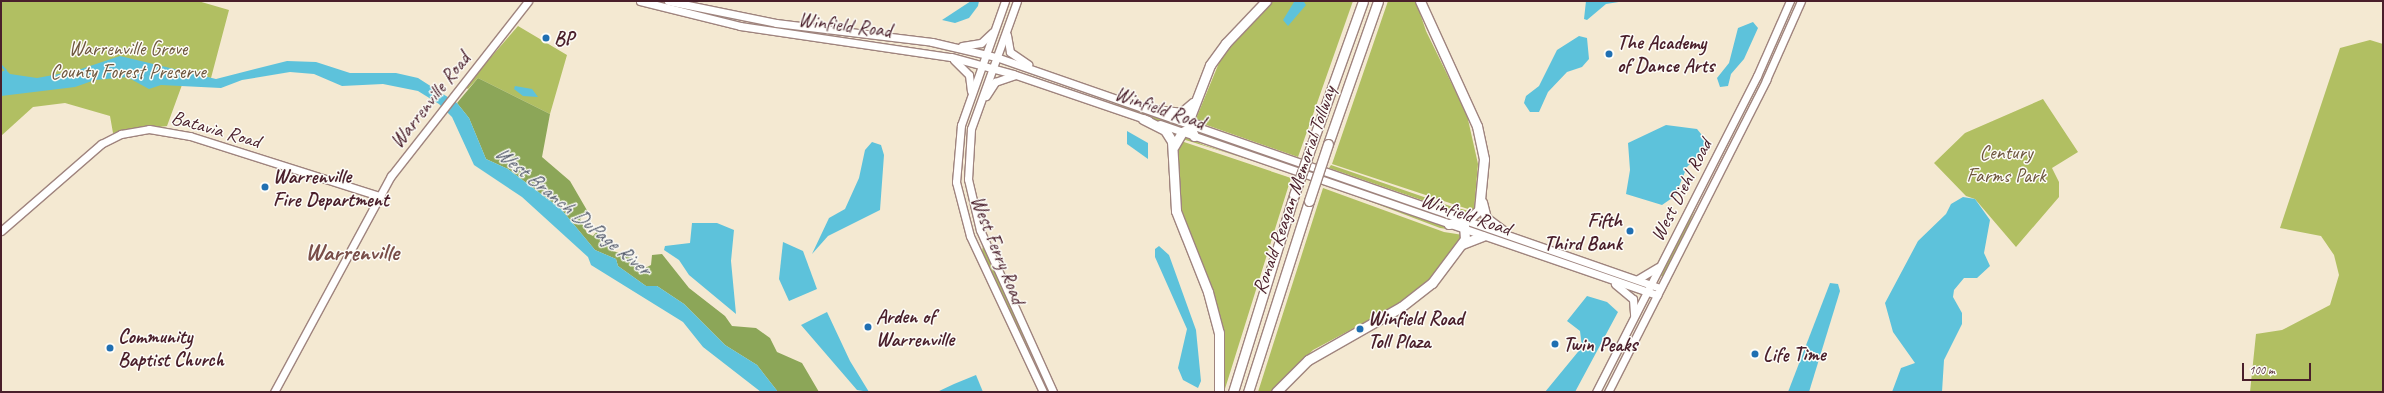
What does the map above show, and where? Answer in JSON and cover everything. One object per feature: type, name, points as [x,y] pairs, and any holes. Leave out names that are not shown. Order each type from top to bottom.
[{"type":"highway","points":[[1154,110],[1184,112],[1198,93],[1218,54],[1266,1]]},
{"type":"highway","name":"Ronald Reagan Memorial Tollway","points":[[1233,392],[1294,196],[1363,1]]},
{"type":"highway","name":"Ronald Reagan Memorial Tollway","points":[[1248,392],[1309,201],[1378,1]]},
{"type":"highway","points":[[1420,1],[1477,126],[1484,159],[1482,202],[1486,218],[1503,231]]},
{"type":"highway","points":[[1173,148],[1189,127],[1198,93]]},
{"type":"highway","points":[[1143,119],[1167,133],[1173,148],[1172,181],[1178,217],[1208,292],[1219,333],[1219,392]]},
{"type":"highway","points":[[1189,127],[1194,136]]},
{"type":"highway","points":[[1462,244],[1465,224],[1482,202]]},
{"type":"highway","points":[[1454,214],[1465,224]]},
{"type":"highway","points":[[1448,224],[1465,224]]},
{"type":"highway","points":[[1276,392],[1308,360],[1422,293],[1462,244],[1483,236]]},
{"type":"main road","name":"Warrenville Road","points":[[274,392],[379,196],[424,133],[528,1]]},
{"type":"main road","name":"Winfield Road","points":[[640,1],[740,26],[950,57],[1016,75],[1143,119],[1189,127]]},
{"type":"main road","name":"Winfield Road","points":[[668,1],[764,21],[902,37],[986,54],[1154,110],[1189,127],[1454,214]]},
{"type":"main road","name":"West Ferry Road","points":[[1005,1],[971,94],[956,155],[961,210],[1043,392]]},
{"type":"main road","name":"West Ferry Road","points":[[1017,1],[975,115],[967,168],[975,218],[1053,392]]},
{"type":"main road","name":"West Diehl Road","points":[[1596,392],[1757,76],[1790,1]]},
{"type":"main road","name":"West Diehl Road","points":[[1608,392],[1766,80],[1801,1]]},
{"type":"main road","points":[[1007,29],[1010,52],[1037,70]]},
{"type":"main road","points":[[957,47],[981,43],[994,32]]},
{"type":"main road","points":[[950,57],[969,75],[971,94]]},
{"type":"main road","points":[[975,115],[995,82],[1016,75]]},
{"type":"main road","name":"Batavia Road","points":[[1,231],[101,144],[121,134],[149,129],[190,136],[379,196]]},
{"type":"main road","name":"Winfield Road","points":[[1194,136],[1448,224]]},
{"type":"main road","name":"Winfield Road","points":[[1465,224],[1503,231],[1660,288]]},
{"type":"main road","name":"Winfield Road","points":[[1465,224],[1483,236],[1657,295]]},
{"type":"main road","points":[[1638,279],[1662,264]]},
{"type":"main road","points":[[1605,278],[1633,299],[1634,319]]},
{"type":"green space","name":"Warrenville Grove County Forest Preserve","points":[[1,1],[198,1],[229,10],[211,78],[186,74],[167,126],[113,133],[110,116],[65,103],[33,107],[1,136]]},
{"type":"green space","points":[[1271,1],[1353,1],[1298,157],[1195,121],[1221,58]]},
{"type":"green space","points":[[1388,1],[1416,1],[1426,31],[1467,115],[1478,164],[1474,211],[1332,164]]},
{"type":"green space","points":[[518,26],[567,55],[550,114],[478,78],[468,89],[465,87]]},
{"type":"green space","points":[[2370,40],[2383,44],[2383,392],[2250,392],[2256,334],[2282,330],[2330,305],[2339,275],[2334,255],[2321,236],[2280,228],[2340,48]]},
{"type":"green space","points":[[478,78],[550,114],[542,157],[570,181],[588,212],[580,219],[587,233],[593,236],[598,230],[605,233],[605,242],[614,244],[613,251],[635,258],[643,269],[651,265],[652,255],[662,254],[689,288],[725,316],[732,326],[756,328],[770,338],[777,352],[802,363],[819,392],[778,392],[757,365],[725,345],[684,304],[657,286],[646,286],[618,266],[616,259],[595,250],[561,209],[508,169],[486,159],[469,118],[457,103]]},
{"type":"green space","points":[[1092,98],[1167,118],[1184,126],[1177,127]]},
{"type":"green space","name":"Century Farms Park","points":[[2043,99],[2078,152],[2052,168],[2059,182],[2059,197],[2016,247],[1975,199],[1966,196],[1934,163],[1965,133]]},
{"type":"green space","points":[[1197,132],[1294,162],[1292,167]]},
{"type":"green space","points":[[1181,135],[1204,145],[1292,173],[1179,138]]},
{"type":"green space","points":[[1178,140],[1291,178],[1224,392],[1224,347],[1219,313],[1179,202]]},
{"type":"green space","points":[[1331,165],[1450,206],[1473,212],[1468,216],[1329,168]]},
{"type":"green space","points":[[1708,177],[1681,244],[1663,277],[1661,276]]},
{"type":"green space","points":[[1324,184],[1460,231],[1440,228]]},
{"type":"green space","points":[[1323,188],[1444,232],[1463,235],[1431,279],[1397,305],[1313,350],[1270,392],[1258,392]]},
{"type":"green space","points":[[983,244],[1046,382],[1045,383],[982,253]]},
{"type":"water","points":[[971,1],[979,1],[978,6],[969,18],[955,23],[942,20]]},
{"type":"water","points":[[1586,1],[1625,1],[1606,4],[1587,20],[1584,19]]},
{"type":"water","points":[[1294,2],[1304,2],[1306,5],[1288,26],[1283,20]]},
{"type":"water","points":[[1753,22],[1758,28],[1744,59],[1731,74],[1728,86],[1720,87],[1717,78],[1729,63],[1738,28]]},
{"type":"water","points":[[1579,36],[1587,38],[1589,59],[1582,67],[1567,72],[1548,92],[1539,112],[1530,112],[1524,103],[1526,96],[1539,86],[1557,50]]},
{"type":"water","points":[[120,56],[216,79],[287,61],[316,62],[350,73],[396,73],[418,78],[457,103],[469,118],[486,159],[508,169],[561,209],[595,250],[616,259],[618,266],[646,286],[657,286],[684,304],[725,345],[757,365],[778,392],[761,392],[703,347],[683,322],[591,265],[588,257],[522,197],[474,165],[452,117],[439,104],[418,91],[383,84],[342,86],[314,74],[290,72],[242,80],[221,88],[161,85],[149,89],[127,77],[95,80],[75,87],[1,96],[1,72],[6,70],[10,74],[37,78],[75,71]]},
{"type":"water","points":[[515,86],[532,89],[538,97],[523,96],[514,89]]},
{"type":"water","points":[[1666,125],[1697,129],[1706,140],[1703,150],[1687,167],[1675,196],[1662,205],[1626,194],[1630,170],[1628,143]]},
{"type":"water","points":[[1127,131],[1148,143],[1148,159],[1127,144]]},
{"type":"water","points":[[872,142],[881,145],[884,155],[880,210],[828,236],[812,254],[829,218],[845,209],[859,178],[865,150]]},
{"type":"water","points":[[1963,197],[1975,199],[1990,220],[1984,253],[1990,266],[1977,278],[1964,278],[1954,290],[1953,297],[1962,313],[1962,324],[1944,360],[1942,392],[1892,392],[1901,368],[1915,363],[1893,332],[1885,303],[1918,241],[1946,214],[1951,204]]},
{"type":"water","points":[[692,223],[717,223],[734,230],[731,261],[736,314],[689,275],[679,260],[664,250],[665,246],[690,243]]},
{"type":"water","points":[[783,242],[803,251],[817,289],[789,301],[779,279]]},
{"type":"water","points":[[1159,246],[1169,255],[1196,330],[1201,381],[1198,388],[1183,380],[1178,368],[1187,329],[1155,257],[1155,249]]},
{"type":"water","points":[[1830,283],[1838,284],[1840,291],[1809,392],[1788,392]]},
{"type":"water","points":[[1587,296],[1607,302],[1618,312],[1575,392],[1545,392],[1582,347],[1580,331],[1567,321]]},
{"type":"water","points":[[827,312],[850,361],[869,392],[857,390],[801,325]]},
{"type":"water","points":[[976,375],[983,392],[937,392],[954,384]]},
{"type":"waterway","points":[[1,65],[6,70]]},
{"type":"place","name":"BP","points":[[546,38]]},
{"type":"place","name":"The Academy of Dance Arts","points":[[1609,54]]},
{"type":"place","name":"Warrenville Fire Department","points":[[265,187]]},
{"type":"place","name":"Fifth Third Bank","points":[[1630,231]]},
{"type":"place","name":"Arden of Warrenville","points":[[868,327]]},
{"type":"place","name":"Winfield Road Toll Plaza","points":[[1360,329]]},
{"type":"place","name":"Twin Peaks","points":[[1555,344]]},
{"type":"place","name":"Community Baptist Church","points":[[110,348]]},
{"type":"place","name":"Life Time","points":[[1755,354]]},
{"type":"district","name":"Warrenville","points":[[352,253]]},
{"type":"water label","name":"West Branch DuPage River","points":[[573,210]]}]
